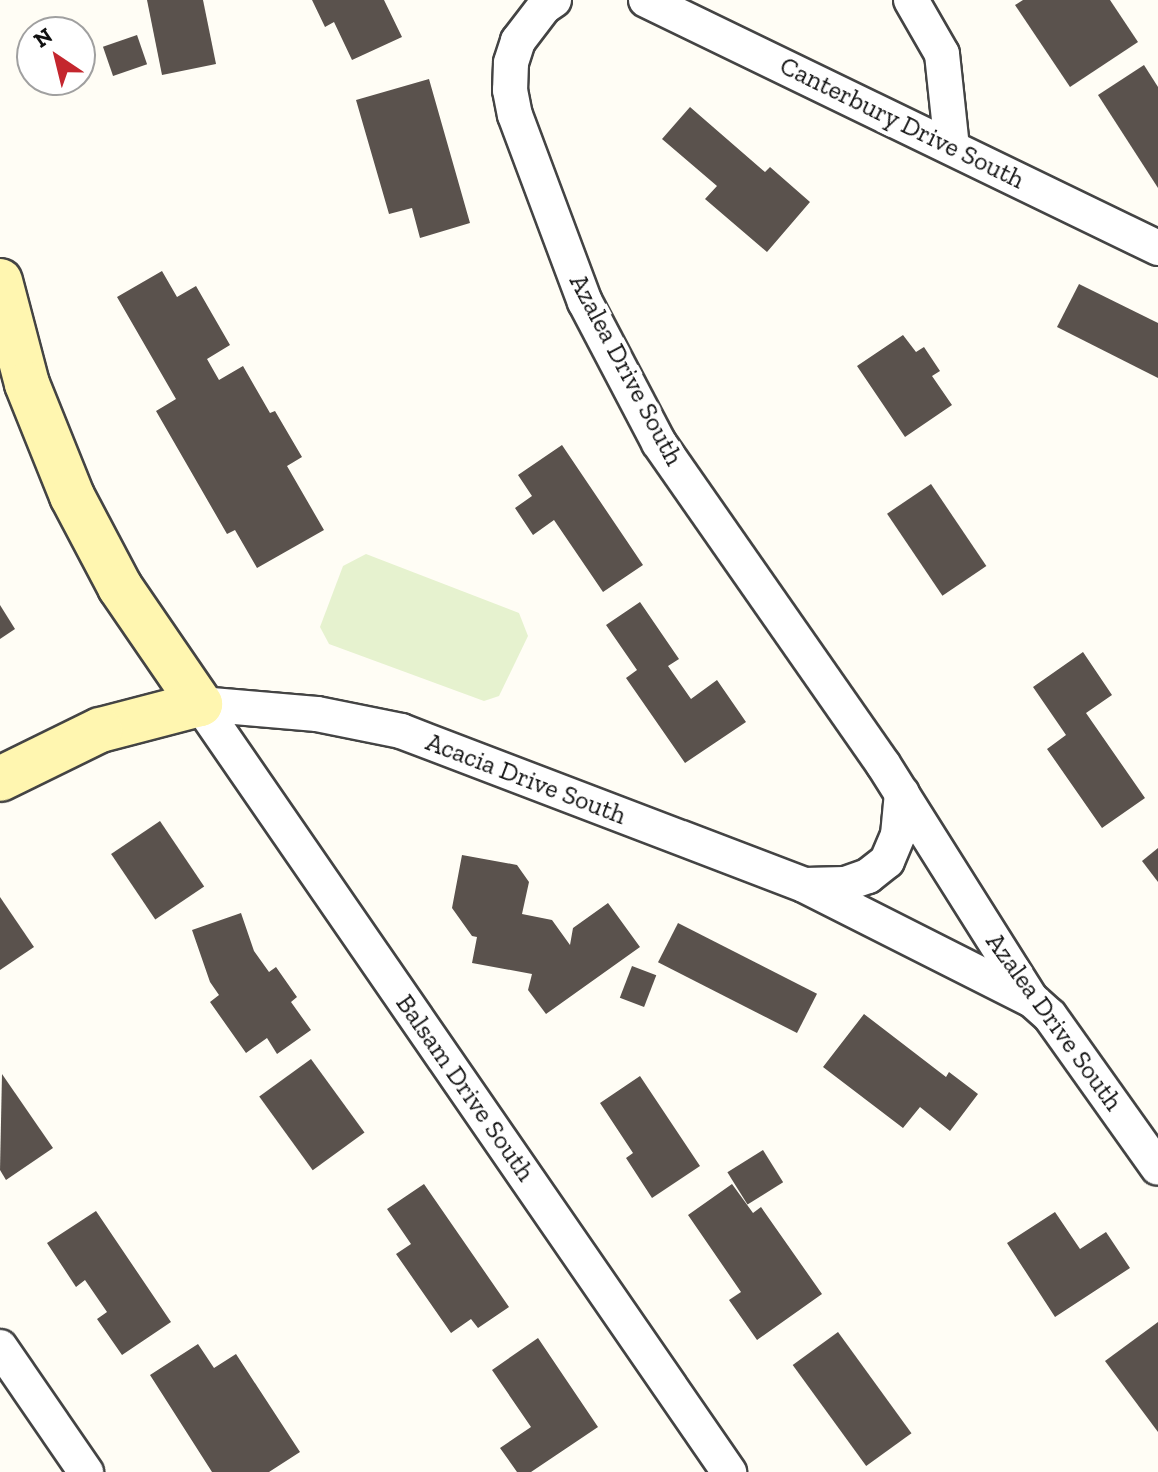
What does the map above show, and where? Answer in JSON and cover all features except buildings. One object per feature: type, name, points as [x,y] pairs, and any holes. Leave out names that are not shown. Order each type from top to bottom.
[{"type":"street","name":"Azalea Drive South","points":[[554,0],[544,7],[518,41],[511,63],[510,90],[515,115],[585,302],[659,443],[902,793],[1031,999],[1050,1016],[1158,1168]]},
{"type":"street","name":"Canterbury Drive South","points":[[646,0],[1158,248]]},
{"type":"street","points":[[911,0],[942,54],[952,147]]},
{"type":"street","points":[[0,281],[27,384],[72,496],[120,587],[200,704]]},
{"type":"street","name":"Acacia Drive South","points":[[0,779],[100,730],[200,704],[317,714],[401,731],[804,885],[1031,999]]},
{"type":"street","name":"Balsam Drive South","points":[[200,704],[729,1472]]},
{"type":"street","points":[[804,885],[845,884],[868,876],[887,861],[898,835],[902,793]]},
{"type":"street","points":[[0,1347],[86,1472]]},
{"type":"green space","points":[[366,554],[519,613],[528,636],[499,696],[484,701],[329,644],[320,627],[343,566]]}]
